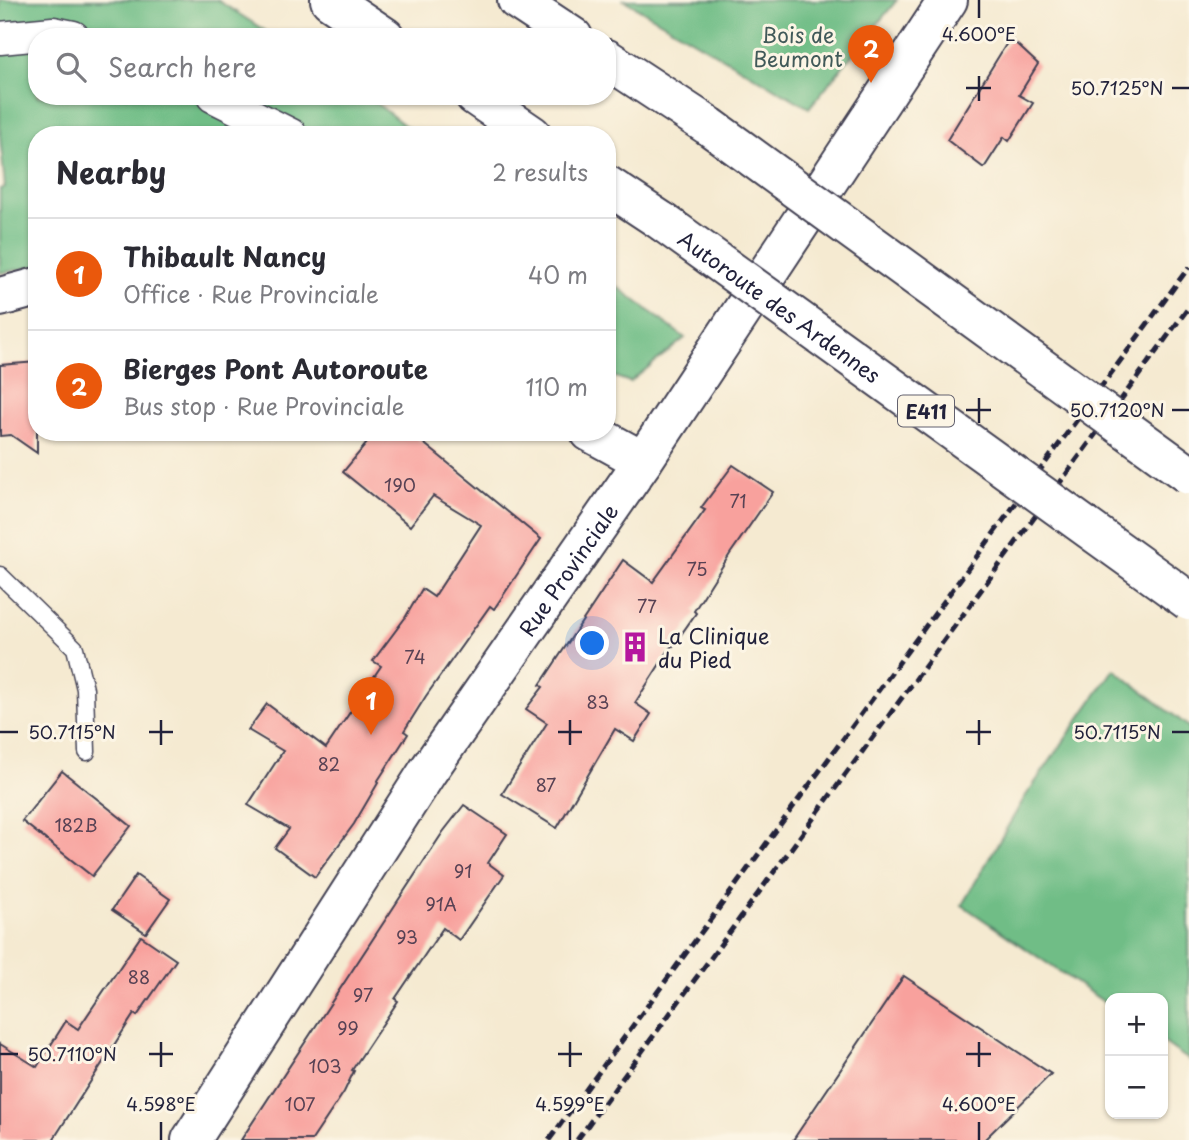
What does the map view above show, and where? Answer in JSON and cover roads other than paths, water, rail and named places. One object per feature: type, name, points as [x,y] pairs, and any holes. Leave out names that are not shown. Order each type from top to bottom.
[{"type":"main road","points":[[330,0],[372,28]]},
{"type":"main road","points":[[517,0],[559,28]]},
{"type":"main road","name":"Rue Provinciale","points":[[191,1140],[428,771],[643,461],[948,0]]},
{"type":"main road","points":[[616,65],[709,126],[1189,475]]},
{"type":"main road","points":[[488,105],[519,126]]},
{"type":"main road","name":"Autoroute des Ardennes","points":[[616,191],[1189,601]]},
{"type":"main road","points":[[0,297],[28,289]]},
{"type":"main road","points":[[606,441],[643,461]]},
{"type":"street","points":[[0,37],[28,35]]},
{"type":"street","points":[[231,105],[272,126]]},
{"type":"lane","points":[[0,575],[75,648],[85,689],[86,752]]},
{"type":"railway","points":[[549,1140],[1189,267]]},
{"type":"railway","points":[[577,1140],[1189,307]]},
{"type":"place","name":"Bierges Pont Autoroute","points":[[871,83]]},
{"type":"place","name":"La Clinique du Pied","points":[[635,647]]},
{"type":"place","name":"Thibault Nancy","points":[[371,735]]},
{"type":"park label","name":"Bois de Beumont","points":[[798,46]]}]
